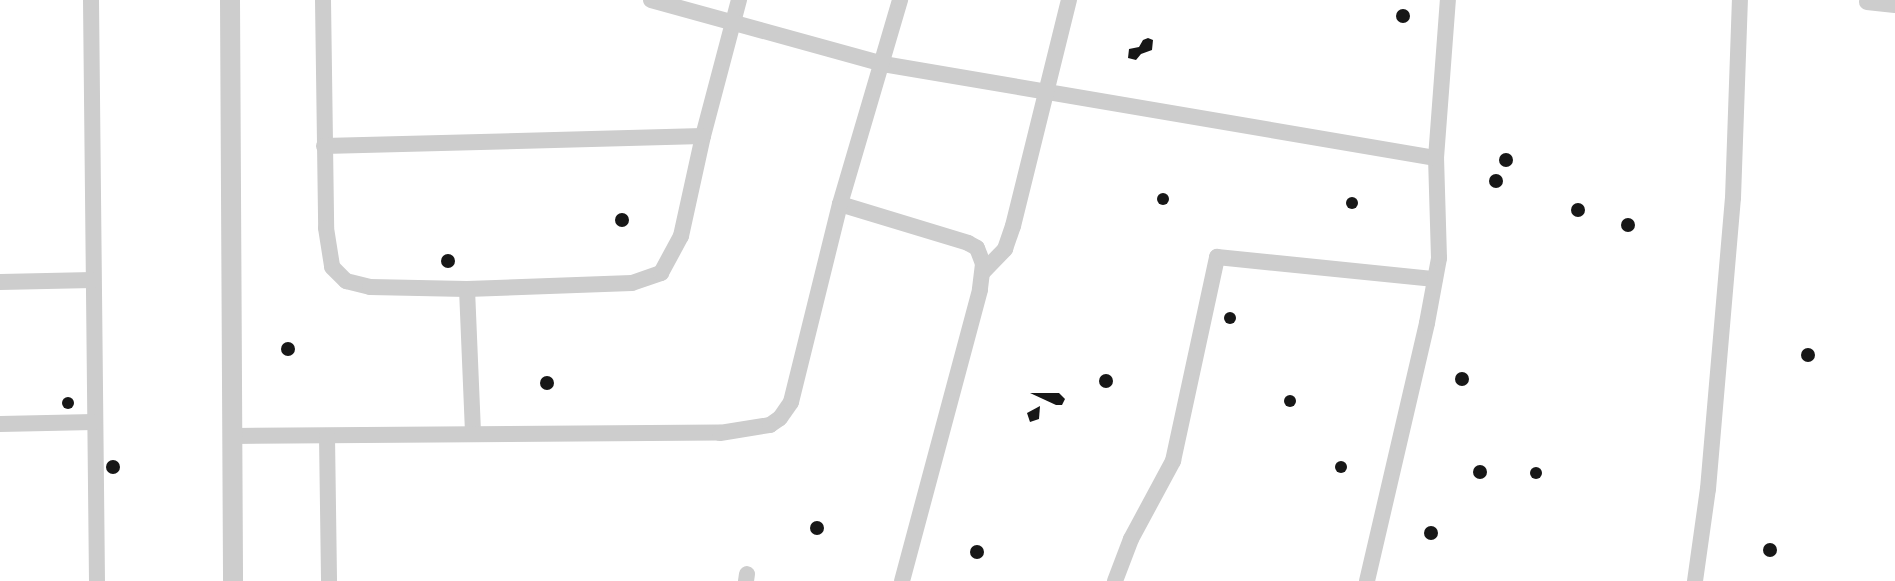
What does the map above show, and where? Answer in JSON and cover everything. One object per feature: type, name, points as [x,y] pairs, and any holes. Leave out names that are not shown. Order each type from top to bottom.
[{"type":"street","points":[[91,0],[97,581]]},
{"type":"street","points":[[230,0],[234,436],[233,581]]},
{"type":"street","points":[[323,0],[327,238],[332,267],[338,276],[370,287],[466,289],[632,283],[656,277],[665,268],[681,236],[703,136],[739,0]]},
{"type":"street","points":[[651,0],[732,25],[883,64],[1046,94],[1436,158]]},
{"type":"street","points":[[234,436],[720,433],[770,425],[780,418],[791,402],[840,204],[883,64],[900,0]]},
{"type":"street","points":[[983,272],[1005,249],[1069,0]]},
{"type":"street","points":[[1367,581],[1435,279],[1440,211],[1436,158],[1448,0]]},
{"type":"street","points":[[1694,581],[1708,489],[1733,198],[1740,0]]},
{"type":"street","points":[[1866,2],[1895,5]]},
{"type":"street","points":[[324,146],[703,136]]},
{"type":"street","points":[[840,204],[968,242],[981,255],[983,272],[902,581]]},
{"type":"street","points":[[1114,581],[1131,539],[1173,461],[1217,257],[1435,279]]},
{"type":"street","points":[[0,282],[93,280]]},
{"type":"street","points":[[466,289],[473,434]]},
{"type":"street","points":[[0,424],[94,422]]},
{"type":"street","points":[[327,436],[329,581]]},
{"type":"building","points":[[1403,9],[1408,11],[1410,16],[1408,21],[1403,23],[1398,21],[1396,16],[1398,11]]},
{"type":"building","points":[[1148,38],[1153,40],[1152,50],[1141,54],[1136,60],[1128,58],[1129,49],[1139,47],[1143,40]]},
{"type":"building","points":[[1506,153],[1511,155],[1513,160],[1511,165],[1506,167],[1501,165],[1499,160],[1501,155]]},
{"type":"building","points":[[1496,174],[1501,176],[1503,181],[1501,186],[1496,188],[1491,186],[1489,181],[1491,176]]},
{"type":"building","points":[[1165,193],[1168,194],[1168,204],[1161,205],[1158,204],[1157,197],[1158,194]]},
{"type":"building","points":[[1354,197],[1357,198],[1357,208],[1350,209],[1347,208],[1346,201],[1347,198]]},
{"type":"building","points":[[1578,203],[1583,205],[1585,210],[1583,215],[1578,217],[1573,215],[1571,210],[1573,205]]},
{"type":"building","points":[[622,213],[627,215],[629,220],[627,225],[622,227],[617,225],[615,220],[617,215]]},
{"type":"building","points":[[1628,218],[1633,220],[1635,225],[1633,230],[1628,232],[1623,230],[1621,225],[1623,220]]},
{"type":"building","points":[[448,254],[453,256],[455,261],[453,266],[448,268],[443,266],[441,261],[443,256]]},
{"type":"building","points":[[1232,312],[1235,313],[1235,323],[1228,324],[1225,323],[1224,316],[1225,313]]},
{"type":"building","points":[[288,342],[293,344],[295,349],[293,354],[288,356],[283,354],[281,349],[283,344]]},
{"type":"building","points":[[1808,348],[1813,350],[1815,355],[1813,360],[1808,362],[1803,360],[1801,355],[1803,350]]},
{"type":"building","points":[[1462,372],[1467,374],[1469,379],[1467,384],[1462,386],[1457,384],[1455,379],[1457,374]]},
{"type":"building","points":[[1106,374],[1111,376],[1113,381],[1111,386],[1106,388],[1101,386],[1099,381],[1101,376]]},
{"type":"building","points":[[547,376],[552,378],[554,383],[552,388],[547,390],[542,388],[540,383],[542,378]]},
{"type":"building","points":[[1030,393],[1059,393],[1065,399],[1062,405],[1056,405]]},
{"type":"building","points":[[1292,395],[1295,396],[1295,406],[1288,407],[1285,406],[1284,399],[1285,396]]},
{"type":"building","points":[[70,397],[73,398],[73,408],[66,409],[63,408],[62,401],[63,398]]},
{"type":"building","points":[[1040,406],[1039,419],[1030,422],[1027,413]]},
{"type":"building","points":[[113,460],[118,462],[120,467],[118,472],[113,474],[108,472],[106,467],[108,462]]},
{"type":"building","points":[[1343,461],[1346,462],[1346,472],[1339,473],[1336,472],[1335,465],[1336,462]]},
{"type":"building","points":[[1480,465],[1485,467],[1487,472],[1485,477],[1480,479],[1475,477],[1473,472],[1475,467]]},
{"type":"building","points":[[1538,467],[1541,468],[1541,478],[1534,479],[1531,478],[1530,471],[1531,468]]},
{"type":"building","points":[[817,521],[822,523],[824,528],[822,533],[817,535],[812,533],[810,528],[812,523]]},
{"type":"building","points":[[1431,526],[1436,528],[1438,533],[1436,538],[1431,540],[1426,538],[1424,533],[1426,528]]},
{"type":"building","points":[[1770,543],[1775,545],[1777,550],[1775,555],[1770,557],[1765,555],[1763,550],[1765,545]]},
{"type":"building","points":[[977,545],[982,547],[984,552],[982,557],[977,559],[972,557],[970,552],[972,547]]}]
